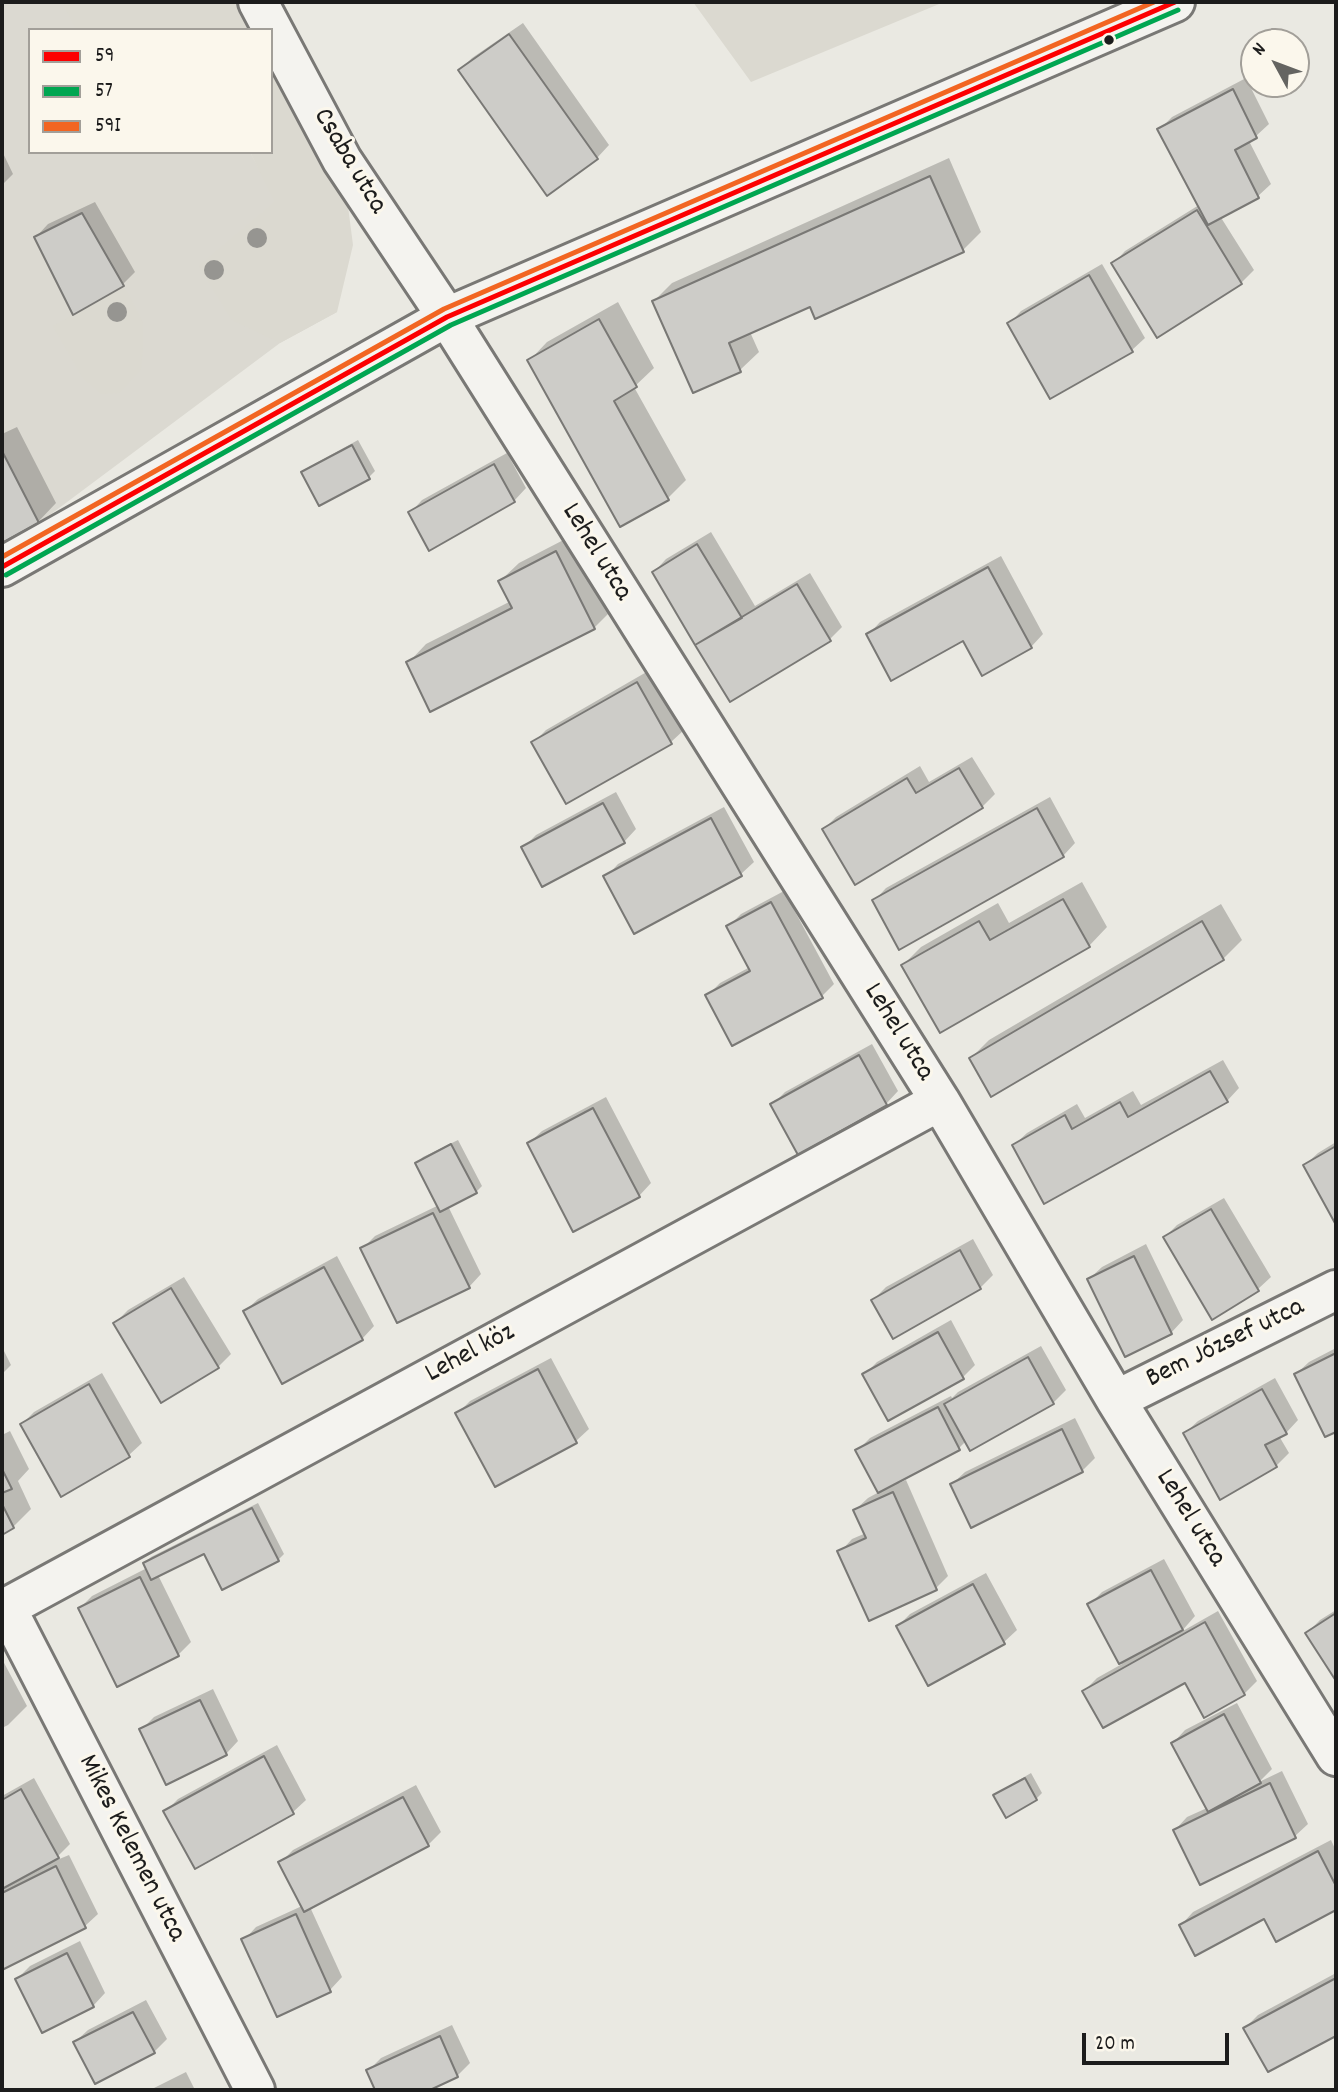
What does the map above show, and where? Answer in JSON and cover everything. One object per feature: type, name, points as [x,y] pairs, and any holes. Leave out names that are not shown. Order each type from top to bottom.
[{"type":"street","name":"Csaba utca","points":[[258,2],[272,28]]},
{"type":"street","points":[[2,567],[447,317],[1175,2]]},
{"type":"street","name":"Csaba utca","points":[[273,30],[342,160],[447,317]]},
{"type":"street","name":"Lehel utca","points":[[447,317],[940,1101],[1116,1400],[1336,1756]]},
{"type":"street","name":"Lehel köz","points":[[4,1609],[940,1101]]},
{"type":"street","name":"Bem József utca","points":[[1116,1400],[1336,1290]]},
{"type":"street","name":"Mikes Kelemen utca","points":[[4,1609],[255,2090]]},
{"type":"shaded area","points":[[2,2],[173,2],[186,28],[28,28],[28,154],[251,154],[337,312],[280,343],[39,523],[2,543]]},
{"type":"shaded area","points":[[62,2],[258,2],[272,28],[76,28]]},
{"type":"shaded area","points":[[693,2],[944,2],[751,82]]},
{"type":"shaded area","points":[[273,30],[342,160],[353,245],[337,312],[280,343],[232,320],[199,266],[275,202],[251,154],[273,154]]},
{"type":"shaded area","points":[[124,286],[143,323],[141,369],[119,393],[102,394],[83,378],[53,326]]},
{"type":"building","points":[[509,34],[598,159],[547,196],[458,70]]},
{"type":"building","points":[[1233,89],[1257,138],[1235,150],[1259,198],[1208,225],[1157,129]]},
{"type":"building","points":[[930,176],[964,252],[815,319],[810,307],[729,343],[741,372],[693,393],[652,301]]},
{"type":"building","points":[[1197,210],[1242,284],[1157,338],[1111,263]]},
{"type":"building","points":[[82,213],[124,286],[73,315],[34,237]]},
{"type":"building","points":[[1089,275],[1133,352],[1050,399],[1007,323]]},
{"type":"building","points":[[599,319],[637,387],[614,401],[669,500],[620,527],[527,360]]},
{"type":"building","points":[[352,445],[370,479],[319,506],[301,472]]},
{"type":"building","points":[[2,451],[39,523],[2,543]]},
{"type":"building","points":[[494,464],[515,502],[429,551],[408,512]]},
{"type":"building","points":[[697,544],[742,618],[695,645],[652,572]]},
{"type":"building","points":[[556,551],[595,629],[430,712],[406,662],[512,608],[498,581]]},
{"type":"building","points":[[988,567],[1032,648],[982,676],[963,641],[891,681],[866,634]]},
{"type":"building","points":[[797,584],[831,641],[730,702],[695,645]]},
{"type":"building","points":[[637,682],[672,744],[566,804],[531,742]]},
{"type":"building","points":[[959,768],[983,808],[855,885],[822,829],[907,778],[916,793]]},
{"type":"building","points":[[603,803],[625,843],[542,887],[521,847]]},
{"type":"building","points":[[1037,808],[1064,857],[899,950],[872,900]]},
{"type":"building","points":[[711,818],[742,876],[634,934],[603,876]]},
{"type":"building","points":[[1063,899],[1090,947],[940,1033],[901,965],[979,921],[990,940]]},
{"type":"building","points":[[771,902],[823,998],[732,1046],[705,995],[750,971],[726,926]]},
{"type":"building","points":[[1202,921],[1224,960],[991,1097],[969,1058]]},
{"type":"building","points":[[859,1055],[887,1105],[798,1155],[770,1104]]},
{"type":"building","points":[[1210,1071],[1228,1102],[1044,1204],[1012,1145],[1065,1115],[1072,1129],[1120,1102],[1128,1117]]},
{"type":"building","points":[[593,1108],[640,1197],[573,1232],[527,1143]]},
{"type":"building","points":[[451,1144],[477,1193],[440,1212],[415,1163]]},
{"type":"building","points":[[1336,1146],[1336,1225],[1303,1165]]},
{"type":"building","points":[[1211,1209],[1259,1291],[1212,1320],[1163,1237]]},
{"type":"building","points":[[433,1213],[470,1288],[397,1323],[360,1248]]},
{"type":"building","points":[[960,1250],[981,1289],[893,1339],[871,1300]]},
{"type":"building","points":[[1134,1256],[1172,1334],[1125,1357],[1087,1279]]},
{"type":"building","points":[[324,1267],[363,1340],[282,1384],[243,1311]]},
{"type":"building","points":[[171,1288],[219,1368],[161,1403],[113,1323]]},
{"type":"building","points":[[938,1332],[964,1379],[888,1421],[862,1374]]},
{"type":"building","points":[[1336,1353],[1336,1432],[1325,1437],[1294,1374]]},
{"type":"building","points":[[1028,1357],[1054,1404],[970,1451],[944,1404]]},
{"type":"building","points":[[538,1369],[577,1443],[495,1487],[455,1413]]},
{"type":"building","points":[[89,1384],[130,1457],[61,1497],[20,1424]]},
{"type":"building","points":[[1262,1389],[1287,1434],[1265,1445],[1277,1467],[1220,1500],[1183,1433]]},
{"type":"building","points":[[938,1407],[960,1450],[878,1493],[855,1450]]},
{"type":"building","points":[[1062,1429],[1083,1472],[971,1528],[950,1484]]},
{"type":"building","points":[[2,1469],[12,1489],[2,1493]]},
{"type":"building","points":[[893,1492],[937,1590],[869,1621],[837,1551],[866,1538],[853,1510]]},
{"type":"building","points":[[2,1504],[14,1528],[2,1535]]},
{"type":"building","points":[[252,1508],[279,1561],[222,1590],[204,1554],[151,1580],[143,1563]]},
{"type":"building","points":[[1151,1570],[1183,1630],[1119,1664],[1087,1604]]},
{"type":"building","points":[[140,1577],[179,1656],[117,1687],[78,1608]]},
{"type":"building","points":[[973,1584],[1005,1644],[928,1686],[896,1626]]},
{"type":"building","points":[[1336,1613],[1336,1681],[1305,1633]]},
{"type":"building","points":[[1205,1622],[1245,1695],[1204,1718],[1185,1683],[1103,1728],[1082,1691]]},
{"type":"building","points":[[200,1700],[227,1755],[166,1785],[139,1729]]},
{"type":"building","points":[[1224,1714],[1261,1783],[1208,1812],[1171,1743]]},
{"type":"building","points":[[264,1756],[294,1814],[195,1869],[163,1811]]},
{"type":"building","points":[[1025,1778],[1037,1800],[1006,1818],[993,1795]]},
{"type":"building","points":[[1270,1783],[1296,1838],[1200,1885],[1173,1830]]},
{"type":"building","points":[[21,1789],[59,1858],[2,1889],[2,1800]]},
{"type":"building","points":[[403,1797],[429,1846],[304,1912],[278,1862]]},
{"type":"building","points":[[1318,1851],[1336,1886],[1336,1910],[1276,1942],[1264,1919],[1195,1956],[1179,1925]]},
{"type":"building","points":[[56,1866],[86,1928],[2,1970],[2,1893]]},
{"type":"building","points":[[296,1914],[331,1992],[277,2017],[241,1939]]},
{"type":"building","points":[[67,1953],[94,2007],[42,2033],[15,1979]]},
{"type":"building","points":[[1336,1978],[1336,2036],[1268,2072],[1243,2028]]},
{"type":"building","points":[[133,2012],[155,2053],[95,2084],[73,2042]]},
{"type":"building","points":[[440,2036],[458,2077],[430,2090],[375,2090],[366,2070]]},
{"type":"transit line","name":"59I","points":[[2,557],[444,309],[1154,2]]},
{"type":"transit line","name":"59","points":[[2,567],[447,317],[1175,2]]},
{"type":"transit line","name":"57","points":[[6,575],[451,325],[1178,10]]}]
